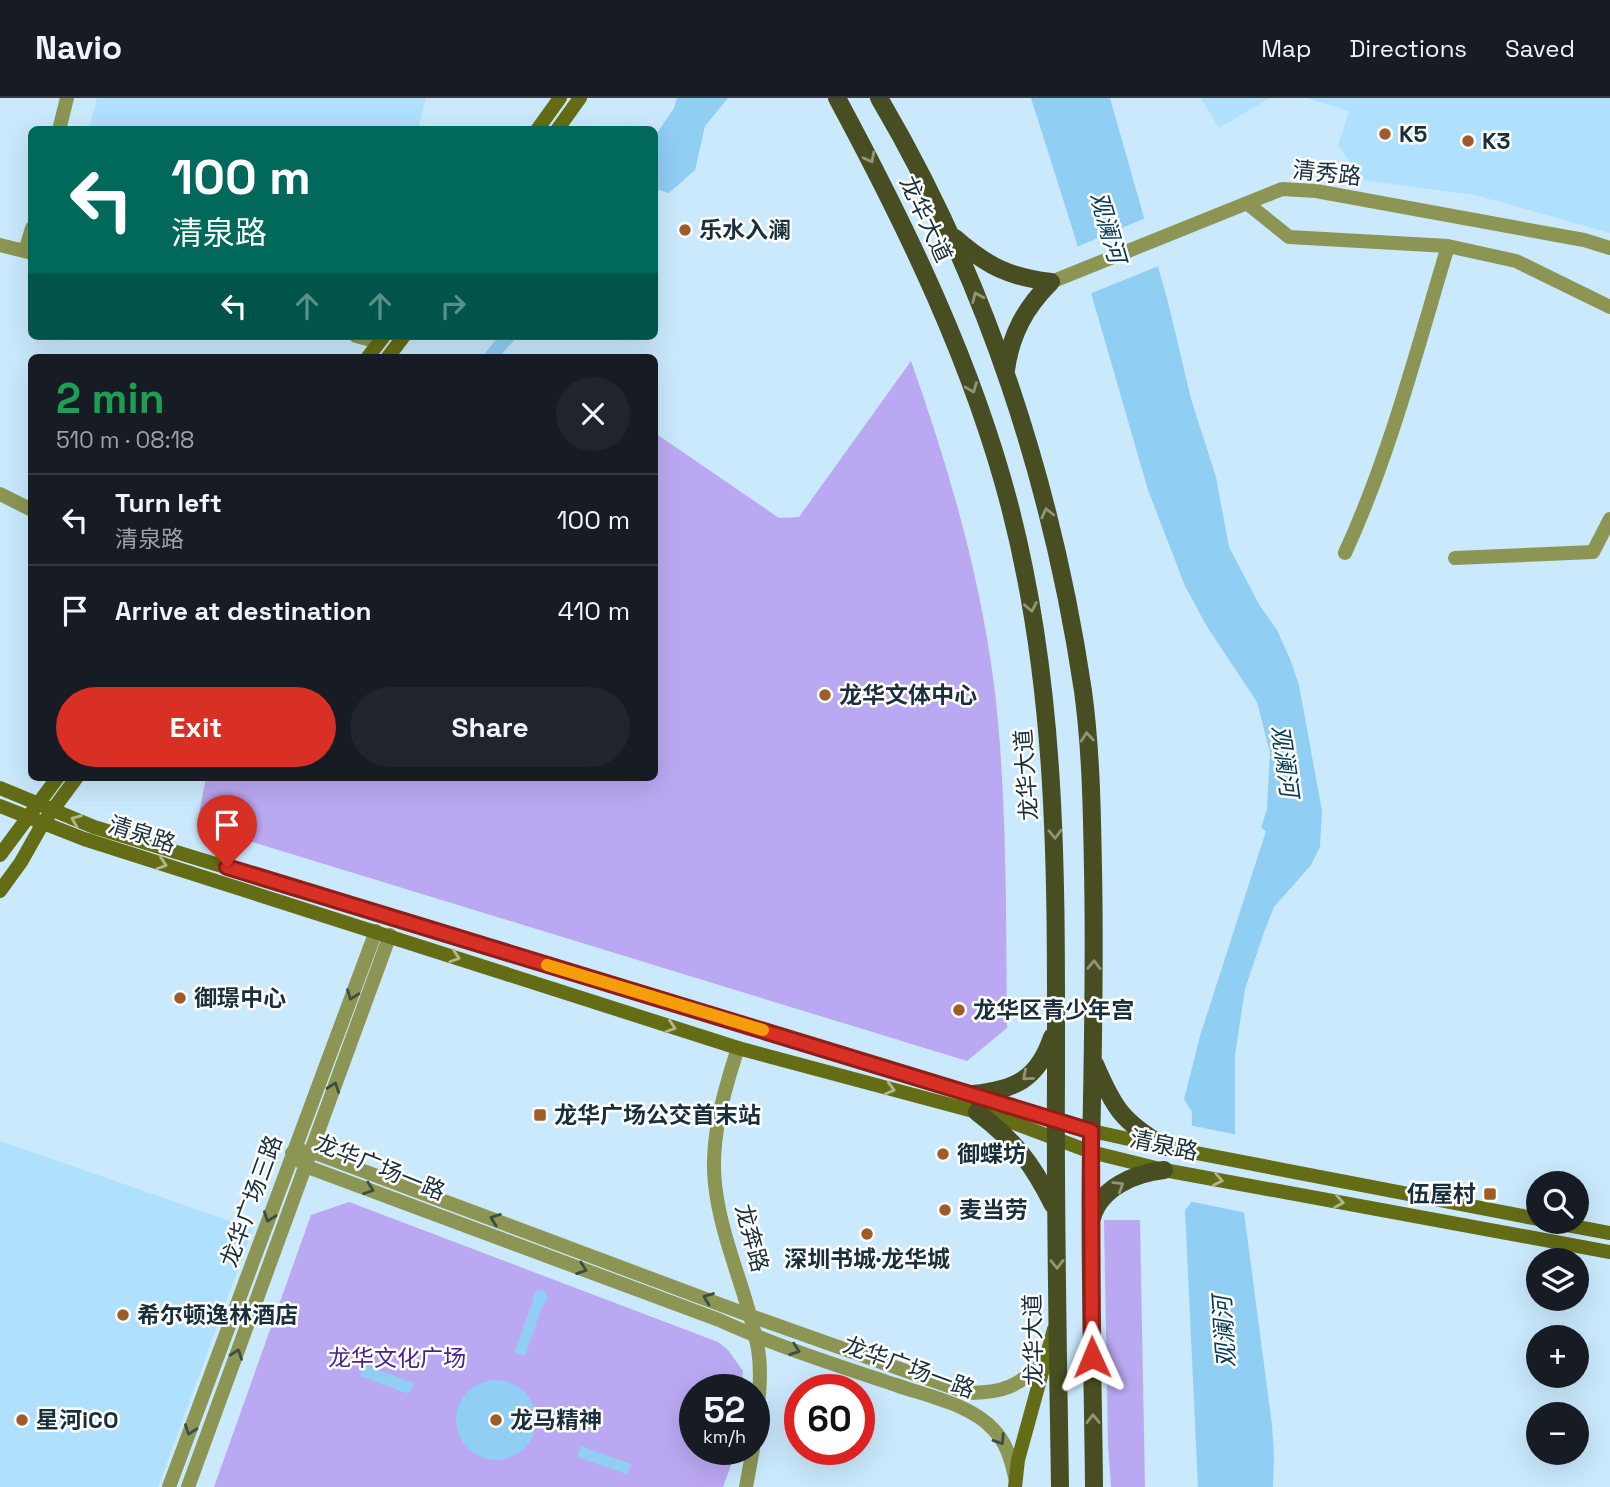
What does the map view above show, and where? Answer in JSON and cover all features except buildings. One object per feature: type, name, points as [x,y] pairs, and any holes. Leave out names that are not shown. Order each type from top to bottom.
[{"type":"main road","points":[[540,126],[560,98]]},
{"type":"main road","points":[[559,126],[580,98]]},
{"type":"main road","name":"龙华大道","points":[[838,98],[887,191],[929,284],[993,447],[1013,520],[1037,642],[1051,766],[1055,833],[1060,1487]]},
{"type":"main road","name":"龙华大道","points":[[879,98],[952,235],[1005,373],[1039,481],[1083,692],[1093,831],[1095,959],[1091,1131],[1094,1487]]},
{"type":"main road","points":[[952,235],[994,268],[1009,274],[1051,282]]},
{"type":"main road","points":[[1005,373],[1012,339],[1018,326],[1033,301],[1051,282]]},
{"type":"main road","points":[[370,354],[381,340]]},
{"type":"main road","points":[[390,354],[401,340]]},
{"type":"main road","points":[[0,855],[55,781]]},
{"type":"main road","points":[[0,891],[21,862],[43,823],[74,781]]},
{"type":"main road","name":"清泉路","points":[[0,788],[94,827],[975,1103],[1014,1123],[1091,1152],[1164,1170],[1610,1252]]},
{"type":"main road","name":"清泉路","points":[[0,806],[84,839],[738,1048],[975,1103],[1056,1118],[1091,1131],[1165,1147],[1526,1217]]},
{"type":"main road","points":[[1056,1027],[1044,1056],[1026,1080],[975,1103],[1029,1161],[1056,1211]]},
{"type":"main road","points":[[1093,1057],[1119,1114],[1137,1131],[1165,1147]]},
{"type":"main road","points":[[1091,1222],[1094,1209],[1116,1186],[1154,1171],[1164,1170]]},
{"type":"main road","points":[[1589,1229],[1610,1233]]},
{"type":"main road","points":[[1015,1483],[1018,1460],[1058,1317]]},
{"type":"main road","points":[[1094,1466],[1100,1487]]},
{"type":"street","points":[[59,126],[67,98]]},
{"type":"street","name":"清秀路","points":[[1051,282],[1282,189],[1316,191],[1584,240],[1610,248]]},
{"type":"street","points":[[1248,204],[1289,237],[1448,246],[1516,261],[1610,307]]},
{"type":"street","points":[[0,245],[28,252]]},
{"type":"street","points":[[1345,553],[1360,521],[1393,427],[1448,246]]},
{"type":"street","points":[[0,494],[28,508]]},
{"type":"street","points":[[1455,558],[1593,552],[1610,519]]},
{"type":"street","name":"龙华广场三路","points":[[188,1487],[305,1166],[383,933]]},
{"type":"street","name":"龙华广场三路","points":[[169,1487],[292,1153],[383,933]]},
{"type":"street","name":"龙奔路","points":[[738,1048],[717,1130],[715,1185],[751,1316],[760,1374]]},
{"type":"street","name":"龙华广场一路","points":[[292,1153],[310,1151],[751,1316],[968,1393],[989,1393],[1009,1388],[1025,1379],[1044,1362]]},
{"type":"street","name":"龙华广场一路","points":[[292,1153],[305,1166],[719,1320],[755,1336],[940,1400],[979,1418],[992,1428],[1010,1457],[1015,1483]]},
{"type":"street","points":[[746,1487],[750,1465]]},
{"type":"shaded area","points":[[97,98],[426,98],[419,126],[90,126]]},
{"type":"shaded area","points":[[1201,98],[1270,98],[1219,128]]},
{"type":"shaded area","points":[[1307,98],[1610,98],[1610,233],[1475,195],[1362,180],[1338,145],[1349,111]]},
{"type":"shaded area","points":[[0,1141],[253,1229],[158,1487],[0,1487]]},
{"type":"green space","name":"龙华文体中心","points":[[911,361],[966,538],[986,629],[998,721],[1005,836],[1007,1028],[967,1061],[197,825],[205,781],[658,781],[658,435],[779,518],[799,517]]},
{"type":"green space","name":"龙华文化广场","points":[[349,1202],[718,1342],[728,1350],[743,1374],[679,1374],[679,1465],[731,1465],[723,1487],[214,1487],[311,1215]]},
{"type":"green space","points":[[1104,1220],[1140,1220],[1145,1487],[1111,1487]]},
{"type":"water","points":[[677,98],[728,98],[705,126],[695,170],[669,193],[658,191],[658,132],[674,108]]},
{"type":"water","name":"观澜河","points":[[1031,98],[1110,98],[1168,302],[1191,399],[1216,477],[1229,547],[1260,606],[1277,630],[1290,659],[1299,685],[1322,811],[1320,847],[1311,865],[1274,907],[1264,932],[1245,989],[1235,1055],[1235,1144],[1272,1425],[1273,1487],[1198,1487],[1185,1210],[1191,1203],[1192,1112],[1184,1099],[1200,1036],[1266,831],[1261,828],[1267,809],[1270,753],[1257,702],[1206,625],[1185,586],[1148,490],[1074,234]]},
{"type":"water","points":[[496,340],[514,340],[502,354],[484,354]]},
{"type":"water","points":[[538,1290],[545,1291],[548,1298],[543,1304],[525,1356],[514,1353],[533,1295]]},
{"type":"water","points":[[364,1365],[414,1383],[409,1394],[360,1376]]},
{"type":"water","points":[[496,1380],[511,1383],[524,1392],[533,1405],[536,1420],[533,1435],[524,1448],[511,1457],[496,1460],[481,1457],[468,1448],[459,1435],[456,1420],[459,1405],[468,1392],[481,1383]]},
{"type":"water","points":[[581,1446],[631,1464],[627,1474],[577,1457]]},
{"type":"pier","points":[[1148,217],[1161,265],[1087,295],[1074,248]]},
{"type":"pier","points":[[1189,1125],[1238,1135],[1247,1213],[1188,1201]]},
{"type":"slow traffic","points":[[547,965],[763,1030]]},
{"type":"place","name":"K5","points":[[1385,134]]},
{"type":"place","name":"K3","points":[[1468,141]]},
{"type":"place","name":"乐水入澜","points":[[685,230]]},
{"type":"place","name":"龙华文体中心","points":[[825,695]]},
{"type":"place","name":"御璟中心","points":[[180,998]]},
{"type":"place","name":"龙华区青少年宫","points":[[959,1010]]},
{"type":"place","name":"龙华广场公交首末站","points":[[540,1115]]},
{"type":"place","name":"御蝶坊","points":[[943,1154]]},
{"type":"place","name":"伍屋村","points":[[1490,1194]]},
{"type":"place","name":"麦当劳","points":[[945,1210]]},
{"type":"place","name":"深圳书城·龙华城","points":[[867,1234]]},
{"type":"place","name":"希尔顿逸林酒店","points":[[123,1315]]},
{"type":"place","name":"星河iCO","points":[[22,1420]]},
{"type":"place","name":"龙马精神","points":[[496,1420]]},
{"type":"route","points":[[227,867],[1056,1118],[1091,1131],[1092,1357]]}]
